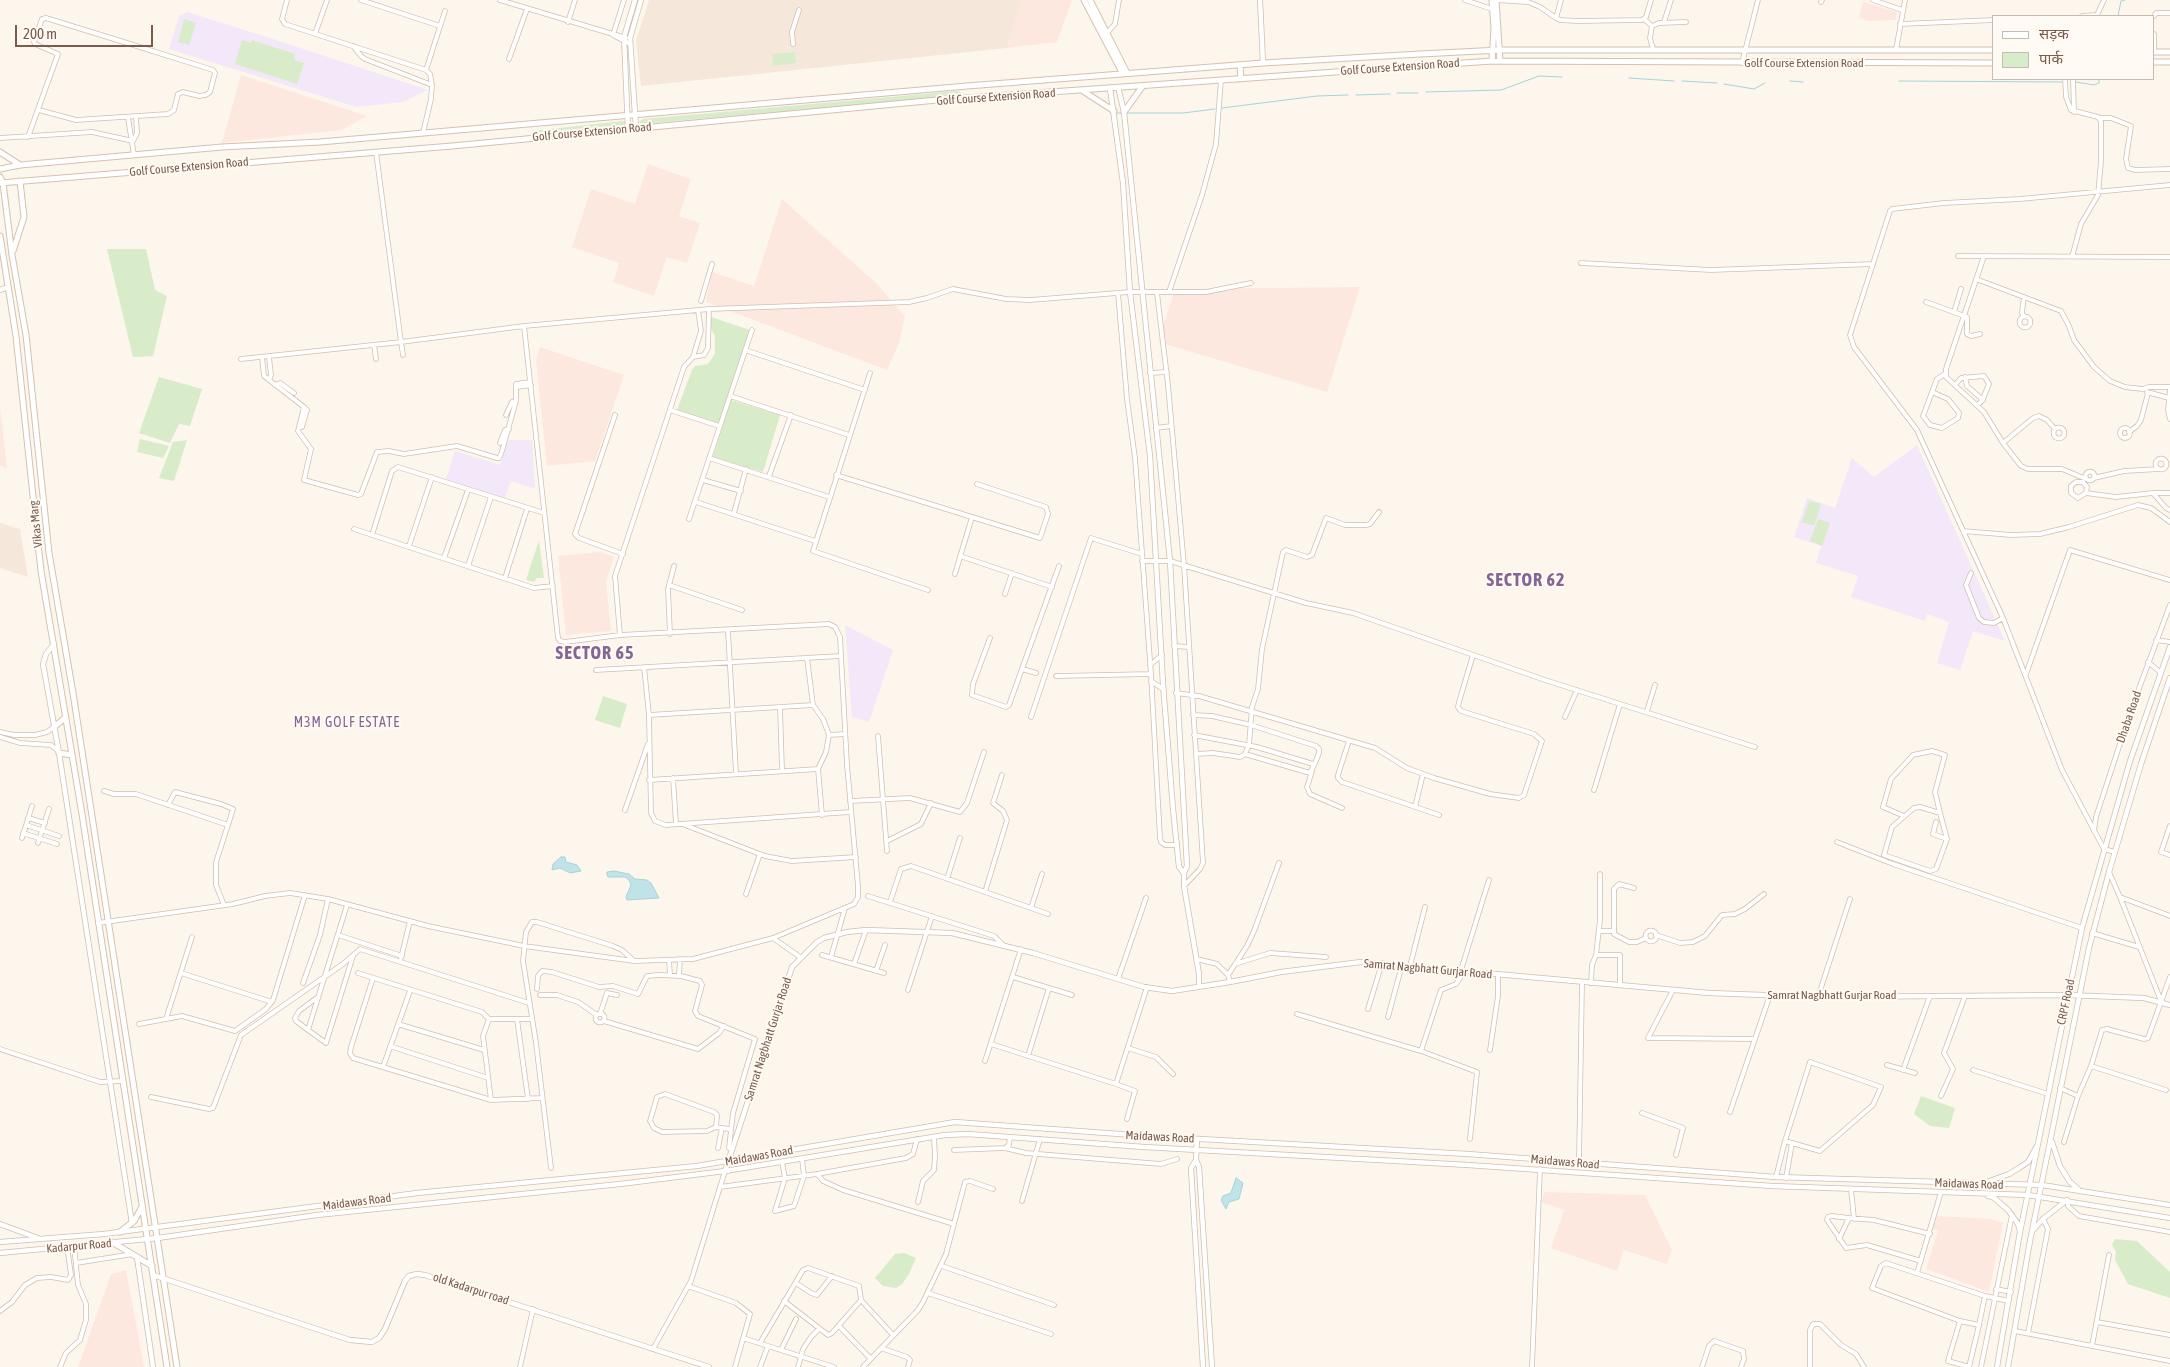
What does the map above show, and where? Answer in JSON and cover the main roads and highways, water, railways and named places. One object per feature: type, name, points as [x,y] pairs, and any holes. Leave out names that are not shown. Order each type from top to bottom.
[{"type":"main road","points":[[1084,0],[1125,74]]},
{"type":"main road","points":[[1090,0],[1125,74]]},
{"type":"main road","points":[[1492,0],[1492,61]]},
{"type":"main road","points":[[1496,0],[1500,61]]},
{"type":"main road","name":"Golf Course Extension Road","points":[[0,169],[20,165],[134,155],[423,133],[627,114],[1263,63],[1493,50],[1992,50]]},
{"type":"main road","points":[[2155,52],[2170,52]]},
{"type":"main road","points":[[1420,54],[1423,65]]},
{"type":"main road","name":"Golf Course Extension Road","points":[[1,183],[376,152],[969,99],[1423,65],[1492,61],[1992,63]]},
{"type":"main road","points":[[2155,62],[2170,62]]},
{"type":"main road","points":[[1240,65],[1241,79]]},
{"type":"main road","points":[[1062,79],[1062,92]]},
{"type":"main road","points":[[967,86],[969,99]]},
{"type":"main road","points":[[1124,112],[1142,87]]},
{"type":"main road","points":[[1082,90],[1114,111]]},
{"type":"main road","points":[[0,152],[20,165]]},
{"type":"main road","points":[[0,177],[26,335],[49,553],[73,693],[177,1367]]},
{"type":"main road","points":[[12,254],[24,212],[20,181]]},
{"type":"main road","name":"Vikas Marg","points":[[0,236],[16,336],[39,554],[81,810],[167,1367]]},
{"type":"main road","points":[[54,727],[65,718]]},
{"type":"main road","points":[[59,752],[72,755]]},
{"type":"main road","points":[[120,1232],[132,1223],[142,1206]]},
{"type":"main road","points":[[112,1242],[152,1266]]},
{"type":"water","points":[[561,857],[565,857],[566,862],[577,865],[581,871],[570,873],[560,868],[552,870],[553,864]]},
{"type":"water","points":[[614,871],[629,874],[635,879],[647,880],[651,883],[659,898],[627,900],[626,897],[631,885],[629,880],[625,877],[608,877],[607,872]]},
{"type":"water","points":[[1236,1178],[1243,1183],[1239,1199],[1229,1202],[1226,1209],[1221,1200],[1223,1196],[1231,1193]]},
{"type":"waterway","points":[[2118,15],[2121,1],[2125,0]]},
{"type":"waterway","points":[[1426,92],[1501,90],[1539,76],[1562,77]]},
{"type":"waterway","points":[[1629,78],[1674,81]]},
{"type":"waterway","points":[[2076,82],[2094,85],[2099,83],[2099,80]]},
{"type":"waterway","points":[[1682,81],[1717,83]]},
{"type":"waterway","points":[[1790,81],[1803,82]]},
{"type":"waterway","points":[[1899,81],[2062,82]]},
{"type":"waterway","points":[[1724,84],[1754,89],[1765,83]]},
{"type":"waterway","points":[[1397,93],[1418,93]]},
{"type":"waterway","points":[[1356,95],[1390,94]]},
{"type":"waterway","points":[[1222,108],[1317,96],[1348,95]]},
{"type":"waterway","points":[[1127,113],[1183,113],[1215,109]]},
{"type":"district","name":"SECTOR 62","points":[[1526,580]]},
{"type":"district","name":"SECTOR 65","points":[[595,653]]},
{"type":"district","name":"M3M GOLF ESTATE","points":[[347,723]]}]
